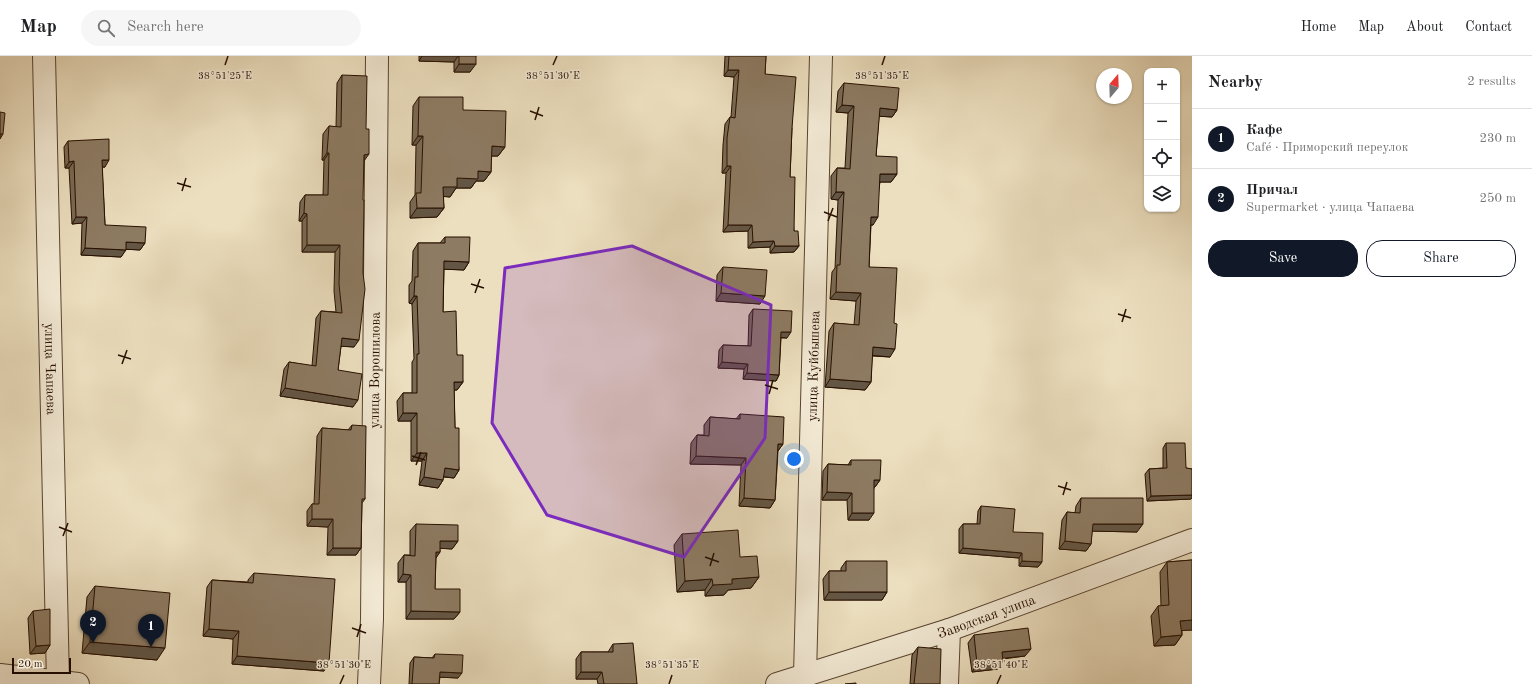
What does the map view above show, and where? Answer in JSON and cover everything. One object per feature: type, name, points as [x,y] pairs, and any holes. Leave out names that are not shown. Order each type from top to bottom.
[{"type":"street","name":"улица Чапаева","points":[[44,56],[68,683]]},
{"type":"street","name":"улица Ворошилова","points":[[369,684],[372,619],[377,56]]},
{"type":"street","name":"улица Куйбышева","points":[[805,675],[821,56]]},
{"type":"street","name":"Заводская улица","points":[[777,684],[949,630],[1192,540]]},
{"type":"street","points":[[947,684],[949,630]]},
{"type":"street","points":[[0,674],[68,683]]},
{"type":"highlighted area","points":[[632,246],[771,305],[765,438],[684,557],[547,515],[492,423],[505,268]]},
{"type":"building","points":[[459,56],[476,56],[476,64],[459,64]]},
{"type":"building","points":[[729,56],[766,56],[765,74],[796,77],[790,177],[795,177],[794,231],[798,231],[799,246],[775,246],[774,241],[753,242],[752,225],[728,225],[731,166],[727,166],[727,138],[730,117],[735,118],[739,70],[728,70]]},
{"type":"building","points":[[342,75],[367,76],[366,129],[369,129],[369,154],[364,155],[363,200],[363,273],[365,289],[359,340],[342,338],[338,370],[362,374],[358,400],[285,388],[289,362],[316,366],[321,311],[342,313],[339,284],[340,245],[307,245],[307,214],[304,213],[305,195],[328,195],[329,153],[327,153],[329,126],[341,127]]},
{"type":"building","points":[[844,83],[899,88],[897,110],[880,108],[876,156],[897,157],[897,174],[880,174],[878,217],[871,217],[869,267],[897,268],[894,323],[897,324],[895,349],[873,347],[871,382],[830,379],[834,323],[859,325],[861,293],[836,292],[837,265],[840,265],[844,192],[836,192],[837,168],[850,169],[854,106],[842,105]]},
{"type":"building","points":[[419,97],[463,97],[463,110],[506,111],[505,147],[492,146],[491,172],[478,171],[478,179],[457,178],[457,187],[443,187],[444,208],[417,208],[416,193],[421,193],[423,136],[418,136]]},
{"type":"building","points":[[0,112],[5,113],[3,134],[0,134]]},
{"type":"building","points":[[109,139],[109,160],[102,160],[105,225],[146,227],[145,243],[126,242],[126,250],[85,248],[87,217],[76,217],[74,161],[69,162],[68,141]]},
{"type":"building","points":[[445,237],[470,237],[469,262],[444,261],[443,312],[456,311],[457,355],[463,355],[463,382],[454,382],[455,428],[459,428],[459,470],[445,468],[443,480],[424,477],[427,453],[417,453],[417,413],[403,413],[403,393],[417,393],[417,354],[419,354],[417,296],[414,296],[415,277],[418,277],[418,243],[445,243]]},
{"type":"building","points":[[723,267],[767,270],[765,296],[721,293]]},
{"type":"building","points":[[753,309],[792,311],[791,332],[781,332],[779,375],[747,373],[748,364],[722,362],[723,345],[751,346]]},
{"type":"building","points":[[740,414],[784,417],[783,444],[778,444],[775,500],[744,498],[746,458],[696,456],[697,435],[709,436],[710,417],[740,419]]},
{"type":"building","points":[[352,425],[366,426],[365,499],[362,499],[361,548],[333,548],[333,519],[312,519],[312,504],[319,504],[322,428],[351,430]]},
{"type":"building","points":[[1166,443],[1185,443],[1186,468],[1192,469],[1192,495],[1151,496],[1149,469],[1167,468]]},
{"type":"building","points":[[851,460],[881,460],[880,480],[874,480],[874,513],[852,513],[852,493],[827,492],[828,464],[851,465]]},
{"type":"building","points":[[1081,498],[1143,498],[1143,524],[1093,524],[1091,544],[1065,541],[1067,512],[1080,513]]},
{"type":"building","points":[[981,506],[1015,509],[1013,532],[1043,533],[1042,562],[1022,561],[1022,553],[963,548],[963,524],[980,524]]},
{"type":"building","points":[[416,524],[458,525],[458,541],[440,541],[440,552],[436,552],[435,589],[460,589],[460,612],[411,611],[411,575],[403,574],[404,555],[415,556]]},
{"type":"building","points":[[738,530],[740,557],[757,556],[759,577],[732,579],[732,584],[713,585],[712,579],[685,581],[682,534]]},
{"type":"building","points":[[1192,560],[1192,620],[1180,621],[1182,635],[1161,637],[1158,606],[1169,605],[1167,562]]},
{"type":"building","points":[[846,561],[887,561],[887,592],[829,592],[829,571],[846,571]]},
{"type":"building","points":[[254,573],[335,579],[329,663],[237,656],[239,631],[209,629],[212,580],[253,583]]},
{"type":"building","points":[[95,586],[170,593],[165,648],[90,642]]},
{"type":"building","points":[[50,609],[50,645],[36,646],[33,611]]},
{"type":"building","points":[[1028,628],[1031,649],[1002,652],[1003,661],[977,664],[974,635]]},
{"type":"building","points":[[633,643],[637,684],[604,684],[602,672],[581,672],[581,652],[613,652],[613,644]]},
{"type":"building","points":[[918,647],[941,649],[940,684],[914,684]]},
{"type":"building","points":[[435,654],[463,655],[462,673],[440,672],[439,684],[412,684],[414,657],[434,658]]},
{"type":"place","name":"Причал","points":[[93,643]]},
{"type":"place","name":"Кафе","points":[[151,647]]}]
